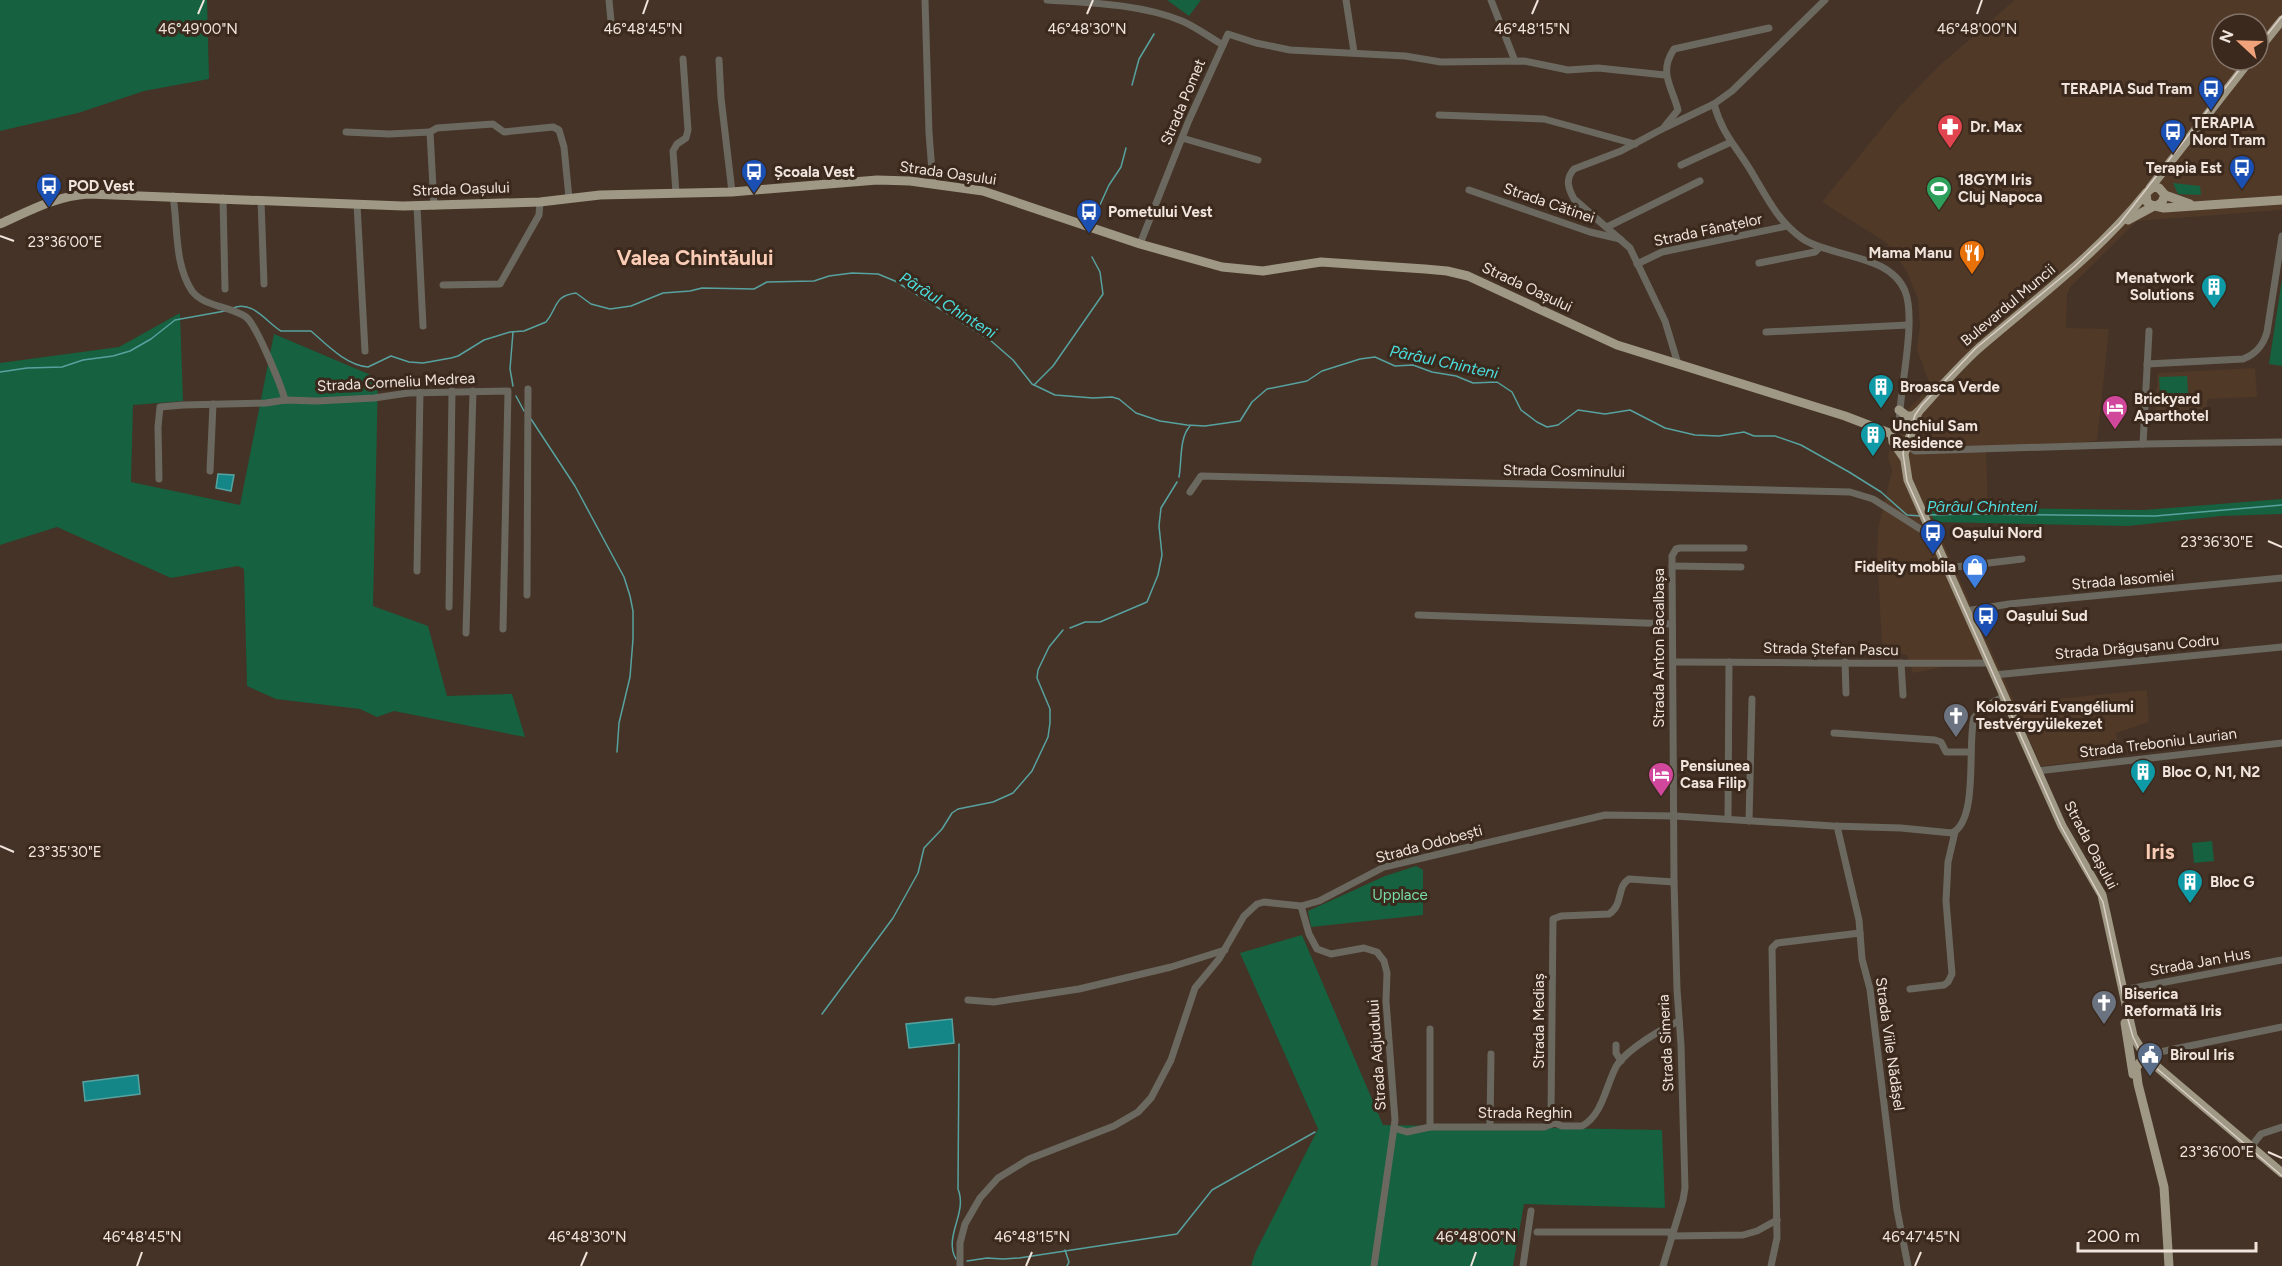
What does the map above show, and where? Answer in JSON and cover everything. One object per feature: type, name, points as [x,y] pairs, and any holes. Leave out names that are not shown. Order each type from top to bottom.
[{"type":"main road","points":[[2270,35],[2282,20]]},
{"type":"main road","name":"Bulevardul Muncii","points":[[1907,445],[1901,429],[1977,350],[2075,268],[2120,225],[2241,72]]},
{"type":"main road","name":"Bulevardul Muncii","points":[[2164,194],[2169,164]]},
{"type":"main road","name":"Strada Oașului","points":[[0,224],[47,202],[71,195],[173,196],[434,206],[540,202],[600,195],[732,192],[877,180],[933,184],[999,195],[1184,258],[1245,270],[1263,271],[1322,262],[1447,271],[1479,280],[1617,345],[1838,413],[1901,429],[1895,444],[1904,458]]},
{"type":"main road","points":[[2192,205],[2164,194],[2159,188],[2148,191],[2147,202],[2156,206],[2179,208],[2192,205],[2282,200]]},
{"type":"main road","points":[[2156,206],[2162,202],[2164,194]]},
{"type":"main road","name":"Bulevardul Muncii","points":[[2120,225],[2156,206]]},
{"type":"main road","points":[[1899,410],[1907,416],[1916,414]]},
{"type":"main road","points":[[1895,444],[1902,447],[1907,445]]},
{"type":"main road","name":"Strada Oașului","points":[[1907,445],[1904,458],[1906,473],[1914,494],[2069,840],[2105,901],[2133,1036],[2142,1051],[2282,1173]]},
{"type":"main road","points":[[2127,1011],[2125,1025],[2130,1059],[2133,1077],[2138,1084]]},
{"type":"main road","points":[[2130,1059],[2134,1051],[2142,1051],[2136,1067],[2138,1084],[2164,1187],[2169,1266]]},
{"type":"street","points":[[609,0],[612,32]]},
{"type":"street","points":[[925,0],[933,184]]},
{"type":"street","points":[[1047,0],[1078,1],[1138,9],[1170,17],[1184,22],[1223,45],[1228,34],[1256,44],[1290,50],[1405,56],[1441,62],[1515,61],[1568,70],[1598,68],[1665,75]]},
{"type":"street","points":[[1346,0],[1354,52]]},
{"type":"street","points":[[1491,0],[1515,61]]},
{"type":"street","points":[[1678,364],[1665,321],[1630,248],[1574,199],[1568,188],[1570,174],[1574,169],[1635,144],[1714,104],[1732,91],[1825,0]]},
{"type":"street","points":[[1664,128],[1678,110],[1665,75],[1668,58],[1674,49],[1769,28]]},
{"type":"street","name":"Strada Pomet","points":[[1140,244],[1182,138],[1223,45]]},
{"type":"street","points":[[676,193],[673,151],[676,144],[686,138],[688,130],[683,59]]},
{"type":"street","points":[[719,60],[732,192]]},
{"type":"street","name":"Strada Fânațelor","points":[[1714,104],[1723,130],[1750,169],[1774,210],[1787,226],[1819,248],[1865,259],[1888,270],[1900,281],[1908,302],[1908,325],[1899,410],[1901,429]]},
{"type":"street","points":[[1439,115],[1544,119],[1635,144]]},
{"type":"street","points":[[346,132],[389,134],[430,132],[437,128],[493,124],[504,132],[556,128],[562,136],[569,198]]},
{"type":"street","points":[[430,132],[434,206]]},
{"type":"street","points":[[1182,138],[1258,160]]},
{"type":"street","points":[[1681,165],[1731,142]]},
{"type":"street","points":[[1607,228],[1700,181]]},
{"type":"street","name":"Strada Cătinei","points":[[1469,190],[1590,232],[1621,239]]},
{"type":"street","points":[[173,196],[177,242],[192,290],[199,298],[231,310],[252,322],[282,387],[285,400]]},
{"type":"street","points":[[223,198],[225,289]]},
{"type":"street","points":[[261,200],[264,284]]},
{"type":"street","points":[[443,285],[500,285],[539,215],[540,202]]},
{"type":"street","points":[[357,204],[365,351]]},
{"type":"street","points":[[417,206],[423,326]]},
{"type":"street","name":"Strada Fânațelor","points":[[1637,264],[1662,252],[1787,226]]},
{"type":"street","points":[[2147,364],[2234,360],[2251,356],[2256,352],[2264,343],[2267,332],[2282,236]]},
{"type":"street","points":[[1759,263],[1815,252],[1819,248]]},
{"type":"street","points":[[1766,332],[1908,325]]},
{"type":"street","points":[[2143,444],[2149,332]]},
{"type":"street","points":[[527,595],[528,389]]},
{"type":"street","points":[[449,607],[452,391]]},
{"type":"street","points":[[466,633],[473,391]]},
{"type":"street","name":"Strada Corneliu Medrea","points":[[159,479],[160,407],[374,398],[420,392],[508,391],[503,629]]},
{"type":"street","points":[[417,571],[420,392]]},
{"type":"street","points":[[210,471],[213,404]]},
{"type":"street","points":[[1907,445],[1915,451],[2282,442]]},
{"type":"street","name":"Strada Cosminului","points":[[1190,492],[1201,476],[1850,492],[1873,499],[1931,532]]},
{"type":"street","name":"Strada Anton Bacalbașa","points":[[1675,816],[1672,624],[1674,552],[1680,548],[1744,548]]},
{"type":"street","points":[[1947,568],[2022,559]]},
{"type":"street","points":[[1672,566],[1741,567]]},
{"type":"street","name":"Strada Iasomiei","points":[[1966,611],[2009,604],[2282,578]]},
{"type":"street","points":[[1418,615],[1672,624]]},
{"type":"street","name":"Strada Drăgușanu Codru","points":[[1994,675],[2282,647]]},
{"type":"street","name":"Strada Ștefan Pascu","points":[[1673,662],[1989,663]]},
{"type":"street","points":[[1728,819],[1729,662]]},
{"type":"street","points":[[1845,662],[1846,693]]},
{"type":"street","points":[[1901,663],[1903,695]]},
{"type":"street","points":[[1910,989],[1944,985],[1952,974],[1946,901],[1947,862],[1955,832],[1961,825],[1968,804],[1972,723],[1976,714],[2004,696]]},
{"type":"street","points":[[1749,820],[1752,699]]},
{"type":"street","points":[[1834,733],[1938,740],[1946,752],[1971,752]]},
{"type":"street","name":"Strada Treboniu Laurian","points":[[2037,771],[2282,743]]},
{"type":"street","name":"Strada Odobești","points":[[960,1266],[960,1243],[965,1224],[980,1198],[998,1178],[1029,1159],[1121,1123],[1138,1112],[1151,1098],[1171,1060],[1195,988],[1225,950],[1244,916],[1257,904],[1264,902],[1301,906],[1319,901],[1384,867],[1605,814],[1955,832]]},
{"type":"street","name":"Strada Simeria","points":[[1663,1266],[1685,1188],[1674,882],[1675,816]]},
{"type":"street","name":"Strada Viile Nădășel","points":[[1837,826],[1860,933],[1873,1009],[1897,1210],[1908,1266]]},
{"type":"street","name":"Strada Mediaș","points":[[1555,1123],[1551,1114],[1553,919],[1561,916],[1609,914],[1619,902],[1622,885],[1629,879],[1674,882]]},
{"type":"street","name":"Strada Adjudului","points":[[1301,906],[1317,949],[1331,954],[1364,948],[1377,952],[1384,961],[1387,973],[1386,1001],[1395,1120],[1374,1266]]},
{"type":"street","points":[[1771,1266],[1777,1244],[1772,948],[1777,943],[1860,933]]},
{"type":"street","points":[[968,1000],[994,1002],[1079,989],[1171,967],[1225,950]]},
{"type":"street","name":"Strada Jan Hus","points":[[2123,990],[2282,960]]},
{"type":"street","name":"Strada Reghin","points":[[1394,1128],[1407,1131],[1430,1127],[1544,1126],[1555,1123],[1562,1126],[1577,1126],[1586,1123],[1598,1107],[1621,1061],[1641,1045],[1679,1021]]},
{"type":"street","points":[[2142,1051],[2282,1027]]},
{"type":"street","points":[[1430,1029],[1430,1127]]},
{"type":"street","points":[[1616,1045],[1616,1053],[1621,1061]]},
{"type":"street","points":[[1490,1126],[1491,1054]]},
{"type":"street","points":[[2251,1147],[2261,1134],[2282,1127]]},
{"type":"street","points":[[1523,1266],[1531,1211]]},
{"type":"street","points":[[1537,1232],[1743,1236],[1777,1220]]},
{"type":"shaded area","points":[[2015,0],[2282,0],[2282,210],[2137,221],[2071,286],[2067,294],[2066,328],[2109,329],[2097,441],[1986,449],[1988,508],[1930,507],[1934,522],[2015,703],[2147,690],[2149,722],[2116,733],[2119,752],[2109,758],[2041,766],[2014,706],[1983,659],[1913,673],[1907,655],[1893,651],[1882,642],[1877,556],[1878,529],[1892,471],[1888,456],[1895,429],[1908,409],[1931,387],[1917,350],[1920,326],[1918,299],[1906,270],[1887,243],[1822,202],[1899,107],[1939,66]]},
{"type":"shaded area","points":[[2255,368],[2257,397],[2207,399],[2207,409],[2155,411],[2158,373]]},
{"type":"green space","points":[[0,0],[207,0],[209,79],[144,91],[78,113],[0,131]]},
{"type":"green space","points":[[1167,0],[1201,0],[1189,16]]},
{"type":"green space","points":[[2173,183],[2200,186],[2201,195],[2178,194]]},
{"type":"green space","points":[[2282,279],[2282,366],[2269,364]]},
{"type":"green space","points":[[180,313],[183,401],[133,405],[131,482],[240,505],[274,334],[378,378],[373,606],[428,626],[447,696],[512,694],[525,737],[394,711],[377,717],[360,709],[276,699],[247,686],[244,569],[238,566],[171,578],[57,527],[0,545],[0,363],[119,347]]},
{"type":"green space","points":[[2187,376],[2188,393],[2160,394],[2159,377]]},
{"type":"green space","points":[[2282,499],[2282,514],[2221,516],[2128,526],[1934,522],[1930,507],[2144,510]]},
{"type":"green space","points":[[2212,841],[2214,861],[2194,863],[2192,843]]},
{"type":"green space","name":"Upplace","points":[[1416,866],[1423,870],[1423,915],[1311,927],[1308,911],[1385,876]]},
{"type":"green space","points":[[1302,935],[1383,1125],[1662,1130],[1665,1208],[1524,1204],[1513,1266],[1251,1266],[1256,1251],[1318,1129],[1240,953]]},
{"type":"water","points":[[218,474],[234,475],[231,491],[216,488]]},
{"type":"water","points":[[952,1019],[954,1043],[909,1048],[906,1024]]},
{"type":"water","points":[[138,1075],[140,1094],[85,1101],[83,1082]]},
{"type":"waterway","points":[[1132,85],[1139,59],[1154,34]]},
{"type":"waterway","points":[[1094,218],[1109,185],[1121,167],[1126,148]]},
{"type":"waterway","points":[[1034,385],[1053,366],[1103,294],[1100,272],[1092,257]]},
{"type":"waterway","name":"Pârâul Chinteni","points":[[233,308],[240,306],[253,309],[281,331],[311,331],[345,358],[368,367],[391,356],[409,362],[423,363],[458,356],[484,340],[510,332],[524,331],[546,322],[563,297],[576,293],[591,304],[610,309],[631,306],[663,293],[702,288],[754,289],[767,282],[814,281],[829,276],[852,273],[878,274],[895,281],[990,340],[1013,360],[1032,384],[1055,395],[1119,399],[1136,413],[1160,421],[1205,426],[1240,421],[1252,402],[1267,389],[1307,381],[1322,371],[1360,359],[1375,357],[1395,366],[1413,365],[1432,372],[1456,376],[1473,383],[1497,382],[1512,392],[1521,410],[1547,427],[1558,425],[1578,410],[1605,414],[1630,410],[1665,428],[1695,435],[1719,436],[1744,432],[1754,436],[1775,436],[1801,445],[1849,472],[1881,492],[1907,515],[1921,516]]},
{"type":"waterway","name":"Pârâul Chinteni","points":[[0,372],[27,368],[62,367],[83,360],[113,356],[130,351],[151,339],[175,320],[225,311]]},
{"type":"waterway","points":[[513,332],[510,369],[513,386]]},
{"type":"waterway","points":[[516,396],[524,411]]},
{"type":"waterway","points":[[531,419],[575,486],[624,577],[630,596],[633,611],[630,677],[619,723],[617,752]]},
{"type":"waterway","points":[[1179,477],[1182,443],[1190,426]]},
{"type":"waterway","points":[[1070,628],[1085,622],[1100,622],[1147,602],[1158,575],[1162,555],[1159,526],[1161,508],[1177,482]]},
{"type":"waterway","name":"Pârâul Chinteni","points":[[1928,515],[2155,516],[2282,505]]},
{"type":"waterway","points":[[822,1014],[893,918],[918,873],[924,848],[942,829],[952,813],[958,809],[993,802],[1013,793],[1032,771],[1048,737],[1050,723],[1050,709],[1037,678],[1038,670],[1049,647],[1063,630]]},
{"type":"waterway","points":[[956,1259],[952,1242],[960,1207],[958,1189],[959,1044]]},
{"type":"waterway","points":[[967,1261],[987,1258],[1019,1258],[1177,1234],[1212,1190],[1315,1132]]},
{"type":"waterway","points":[[1065,1250],[1069,1262],[1067,1266]]},
{"type":"tram line","points":[[2270,31],[2282,16]]},
{"type":"tram line","points":[[2238,72],[2119,224],[2074,267],[1976,348],[1922,405],[1915,415],[1903,453],[1907,481],[2061,826],[2103,902],[2127,1016],[2140,1051],[2155,1067],[2282,1176]]},
{"type":"place","name":"TERAPIA Sud Tram","points":[[2211,112]]},
{"type":"place","name":"Dr. Max","points":[[1950,150]]},
{"type":"place","name":"TERAPIA Nord Tram","points":[[2173,155]]},
{"type":"place","name":"Terapia Est","points":[[2242,191]]},
{"type":"place","name":"Școala Vest","points":[[754,195]]},
{"type":"place","name":"POD Vest","points":[[49,209]]},
{"type":"place","name":"18GYM Iris Cluj Napoca","points":[[1939,212]]},
{"type":"place","name":"Pometului Vest","points":[[1089,235]]},
{"type":"place","name":"Mama Manu","points":[[1972,276]]},
{"type":"place","name":"Menatwork Solutions","points":[[2214,310]]},
{"type":"place","name":"Broasca Verde","points":[[1881,410]]},
{"type":"place","name":"Brickyard Aparthotel","points":[[2115,431]]},
{"type":"place","name":"Unchiul Sam Residence","points":[[1873,458]]},
{"type":"place","name":"Oașului Nord","points":[[1933,556]]},
{"type":"place","name":"Fidelity mobila","points":[[1975,590]]},
{"type":"place","name":"Oașului Sud","points":[[1986,639]]},
{"type":"place","name":"Kolozsvári Evangéliumi Testvérgyülekezet","points":[[1956,739]]},
{"type":"place","name":"Bloc O, N1, N2","points":[[2143,795]]},
{"type":"place","name":"Pensiunea Casa Filip","points":[[1661,798]]},
{"type":"place","name":"Bloc G","points":[[2190,905]]},
{"type":"place","name":"Biserica Reformată Iris","points":[[2104,1026]]},
{"type":"place","name":"Biroul Iris","points":[[2150,1078]]},
{"type":"district","name":"Valea Chintăului","points":[[695,257]]},
{"type":"district","name":"Iris","points":[[2160,851]]}]
